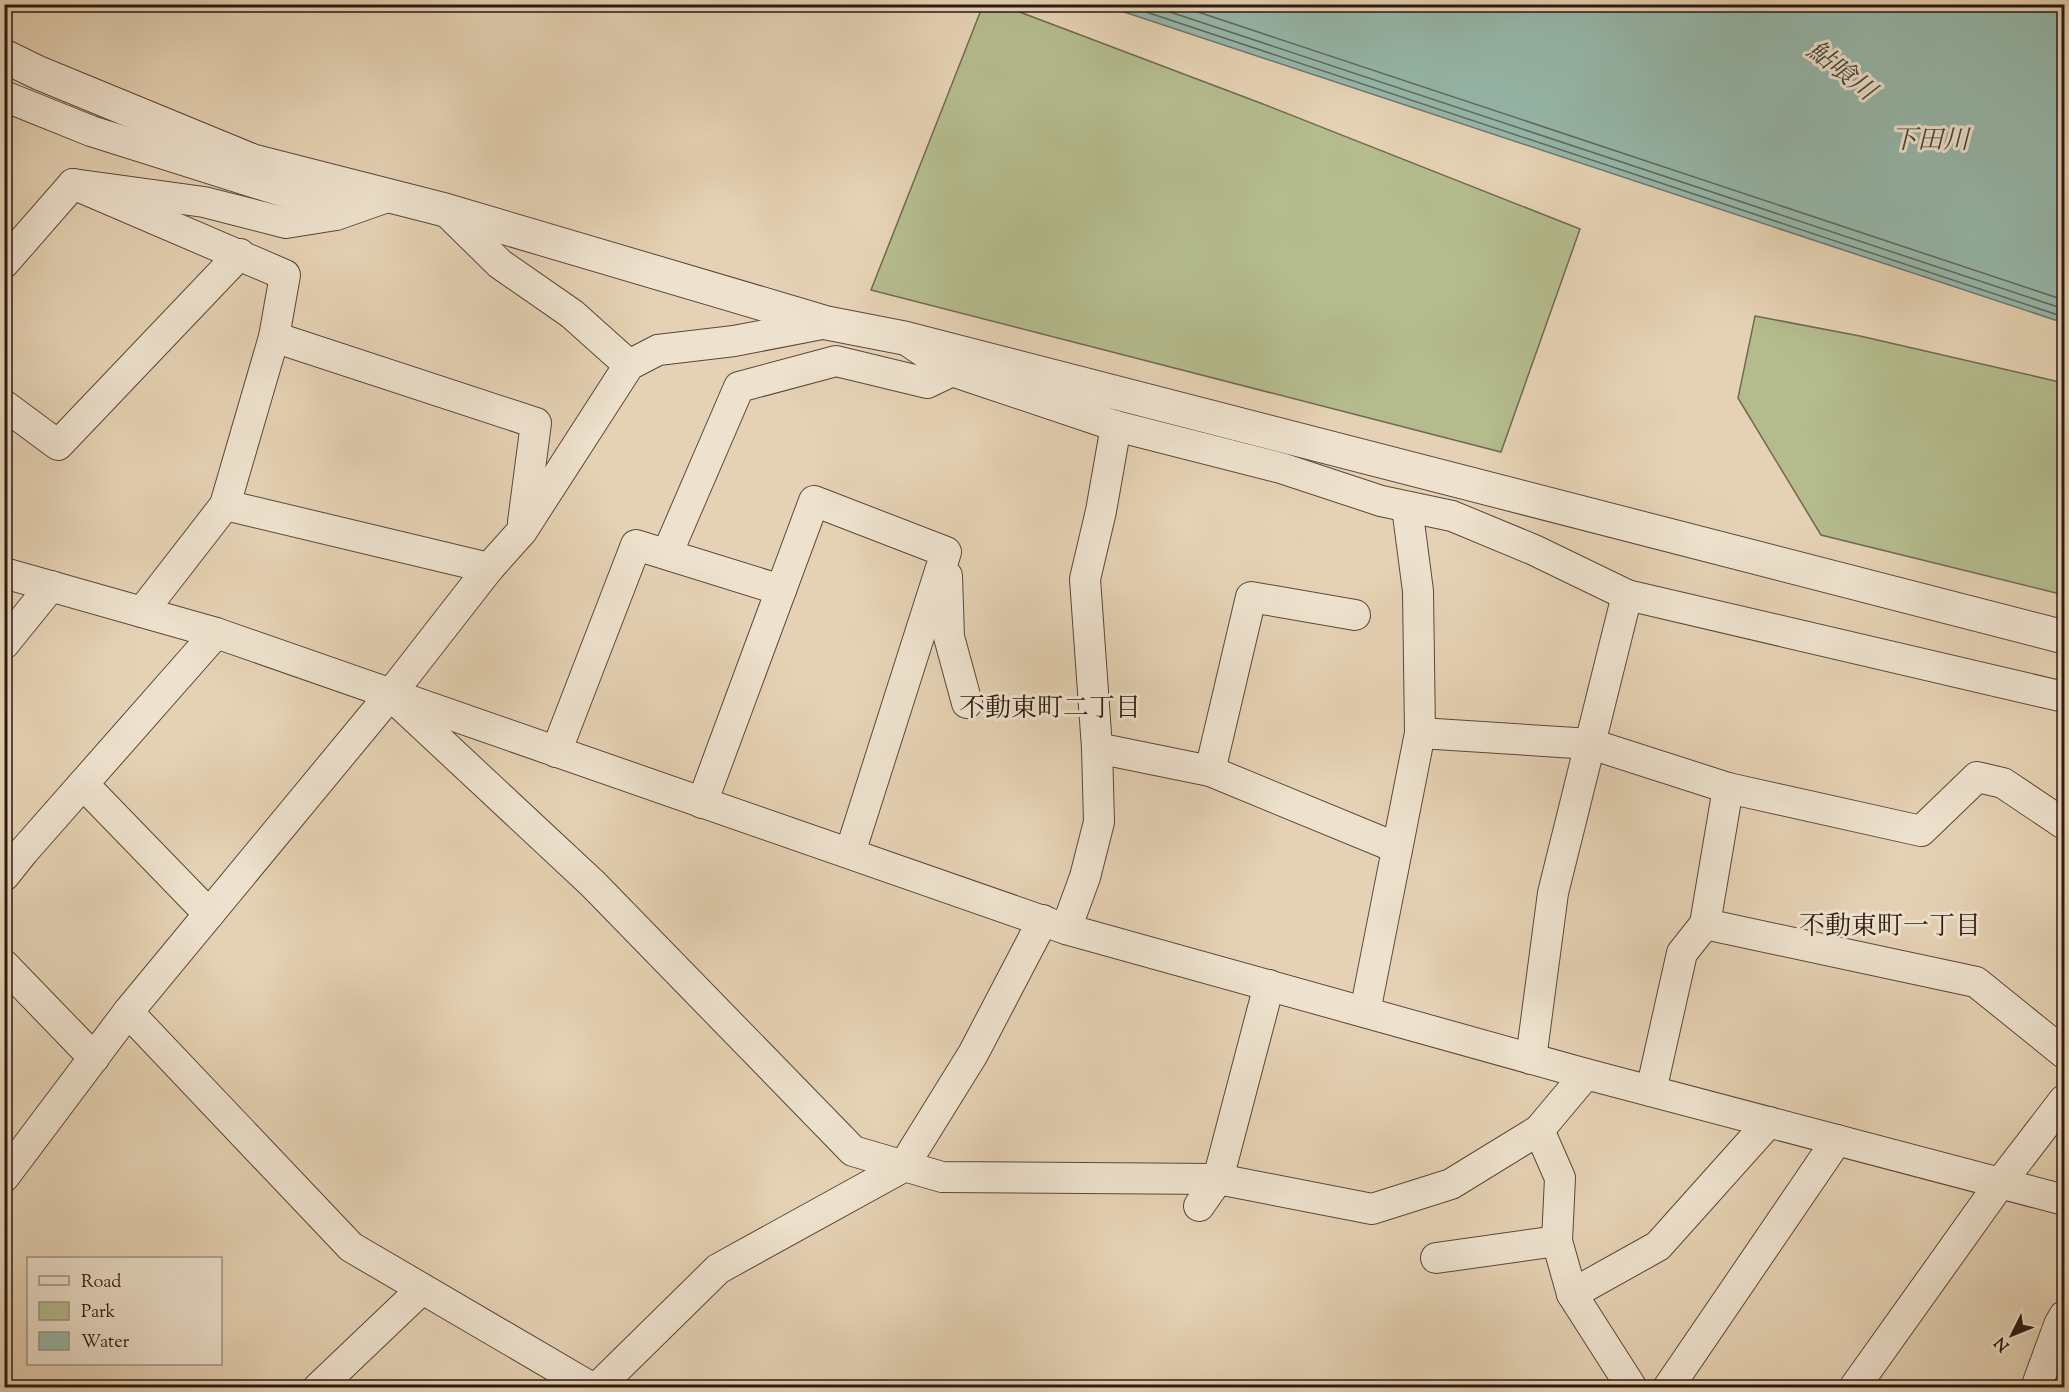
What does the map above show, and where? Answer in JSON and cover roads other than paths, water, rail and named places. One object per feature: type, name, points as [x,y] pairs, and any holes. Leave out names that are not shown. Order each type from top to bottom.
[{"type":"street","points":[[4,56],[39,73],[253,161],[445,210],[827,322],[904,338],[2064,637]]},
{"type":"street","points":[[4,84],[39,73]]},
{"type":"street","points":[[4,96],[91,131],[303,198],[390,196]]},
{"type":"street","points":[[73,184],[204,202],[286,223],[336,215],[390,196]]},
{"type":"street","points":[[73,184],[285,274],[274,338],[225,505],[142,612]]},
{"type":"street","points":[[4,263],[73,184]]},
{"type":"street","points":[[445,210],[501,264],[572,314],[629,365]]},
{"type":"street","points":[[4,405],[58,445],[240,254]]},
{"type":"street","points":[[4,1177],[128,1012],[390,694],[489,568],[522,531],[629,365],[658,350],[734,341],[827,322]]},
{"type":"street","points":[[274,338],[536,423],[522,531]]},
{"type":"street","points":[[904,338],[952,371],[1116,426],[1281,468],[1381,501],[1452,516],[1534,550],[1627,595],[2064,697]]},
{"type":"street","points":[[666,554],[739,387],[836,361],[927,383],[952,371]]},
{"type":"street","points":[[597,1388],[718,1269],[903,1167],[1085,877],[1099,822],[1097,748],[1085,579],[1101,511],[1116,426]]},
{"type":"street","points":[[702,803],[814,501],[946,552]]},
{"type":"street","points":[[225,505],[489,568]]},
{"type":"street","points":[[1365,1012],[1420,733],[1418,591],[1407,507]]},
{"type":"street","points":[[556,752],[636,545],[781,590]]},
{"type":"street","points":[[946,552],[949,637],[967,704]]},
{"type":"street","points":[[850,853],[946,552]]},
{"type":"street","points":[[4,573],[216,633],[1054,924],[1531,1059],[2064,1200]]},
{"type":"street","points":[[4,644],[51,586]]},
{"type":"street","points":[[1531,1059],[1553,893],[1627,595]]},
{"type":"street","points":[[1210,771],[1251,597],[1355,615]]},
{"type":"street","points":[[4,876],[216,633]]},
{"type":"street","points":[[390,694],[593,884],[853,1151],[903,1167],[942,1177],[1218,1179],[1372,1209],[1451,1184],[1539,1130],[1586,1074]]},
{"type":"street","points":[[1420,733],[1591,744],[1728,788],[1921,831],[1977,777],[2003,783],[2064,824]]},
{"type":"street","points":[[1097,748],[1210,771],[1397,848]]},
{"type":"street","points":[[83,784],[209,914]]},
{"type":"street","points":[[1651,1091],[1682,953],[1705,924],[1728,788]]},
{"type":"street","points":[[1705,924],[1976,982],[2064,1053]]},
{"type":"street","points":[[4,965],[94,1058]]},
{"type":"street","points":[[1199,1206],[1218,1179],[1269,985]]},
{"type":"street","points":[[128,1012],[351,1247],[592,1388]]},
{"type":"street","points":[[1854,1388],[2001,1182],[2064,1100]]},
{"type":"street","points":[[1572,1294],[1658,1246],[1769,1122]]},
{"type":"street","points":[[1539,1130],[1560,1178],[1557,1241],[1572,1294],[1632,1388]]},
{"type":"street","points":[[1668,1388],[1837,1140]]},
{"type":"street","points":[[1436,1258],[1557,1241]]},
{"type":"street","points":[[318,1388],[422,1289]]},
{"type":"street","points":[[2036,1388],[2064,1316]]},
{"type":"water","name":"下田川","points":[[1103,5],[2064,5],[2064,323]]},
{"type":"district","name":"不動東町二丁目","points":[[1050,707]]},
{"type":"district","name":"不動東町一丁目","points":[[1890,925]]},
{"type":"water label","name":"鮎喰川","points":[[1842,70]]}]
